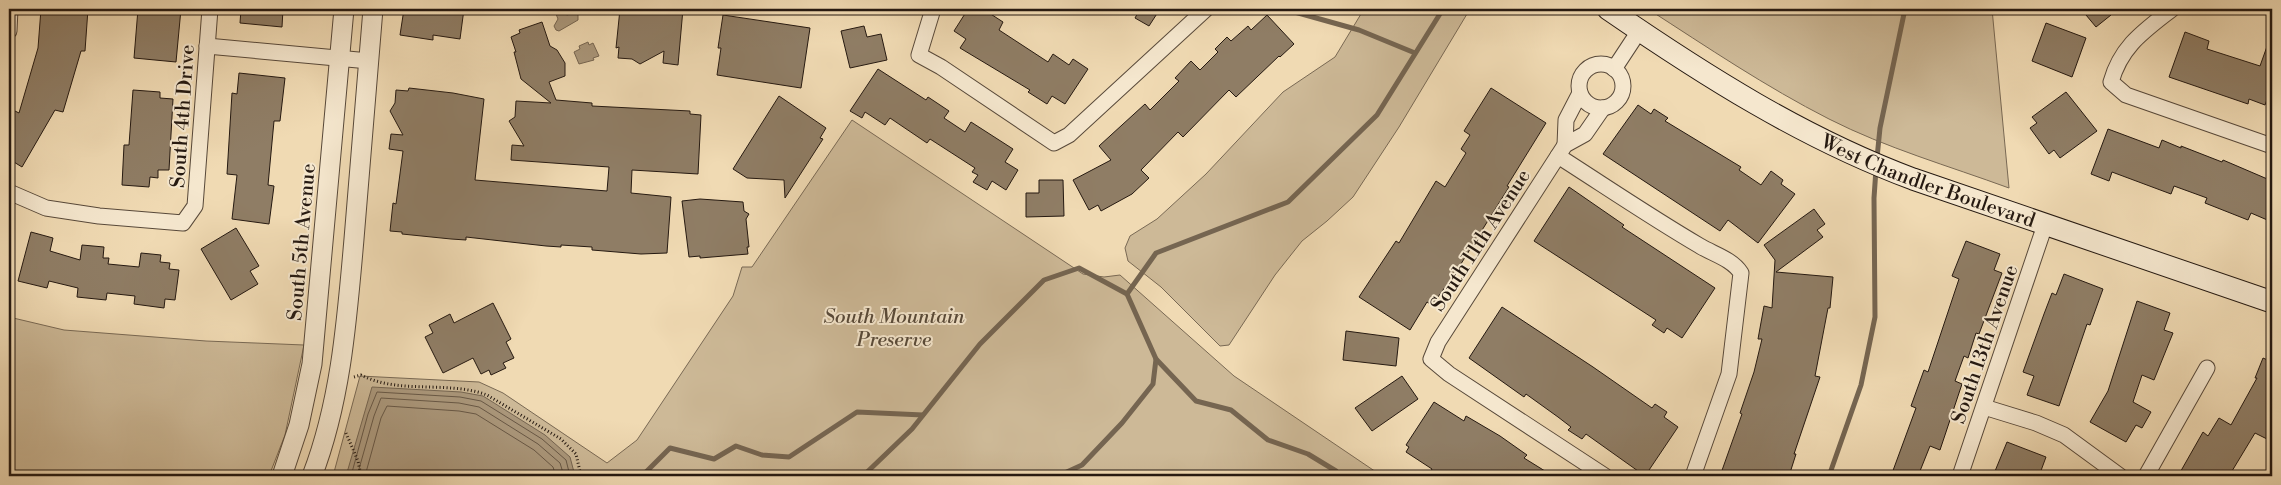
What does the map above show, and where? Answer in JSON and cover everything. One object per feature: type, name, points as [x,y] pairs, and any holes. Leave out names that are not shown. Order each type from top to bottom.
[{"type":"main road","name":"West Chandler Boulevard","points":[[1608,9],[1712,79],[1770,114],[1862,159],[2045,225],[2272,302]]},
{"type":"street","points":[[9,31],[10,9]]},
{"type":"street","name":"South 4th Drive","points":[[9,192],[46,208],[99,216],[182,223],[195,206],[210,9]]},
{"type":"street","name":"South 5th Avenue","points":[[282,476],[299,425],[312,364],[344,9]]},
{"type":"street","points":[[312,476],[329,427],[338,381],[347,310],[373,9]]},
{"type":"street","points":[[932,9],[919,55],[941,67],[1054,143],[1069,136],[1206,9]]},
{"type":"street","points":[[2172,9],[2142,32],[2124,52],[2116,65],[2111,82],[2126,95],[2272,146]]},
{"type":"street","points":[[1614,69],[1639,31]]},
{"type":"street","points":[[206,46],[369,61]]},
{"type":"street","name":"South 11th Avenue","points":[[1562,150],[1566,120],[1580,93],[1580,78],[1588,68],[1602,64],[1614,69],[1622,80],[1622,92],[1615,103],[1603,108],[1585,134],[1562,150],[1438,342],[1431,359],[1448,374],[1605,476]]},
{"type":"street","points":[[1580,93],[1586,102],[1603,108]]},
{"type":"street","points":[[1562,150],[1700,246],[1737,267],[1742,278],[1731,365],[1693,476]]},
{"type":"street","name":"South 13th Avenue","points":[[1960,476],[2045,225]]},
{"type":"street","points":[[2146,476],[2207,368]]},
{"type":"street","points":[[1984,407],[2036,423],[2064,435],[2120,476]]},
{"type":"path","points":[[338,381],[361,375],[375,382],[422,388],[475,390],[501,403],[561,439],[576,454],[581,476]]},
{"type":"path","points":[[346,433],[356,455],[361,476]]},
{"type":"green space","points":[[1364,9],[1470,9],[1399,127],[1353,197],[1302,241],[1275,275],[1229,345],[1220,346],[1161,287],[1128,261],[1125,248],[1130,236],[1157,219],[1206,174],[1283,92],[1335,57]]},
{"type":"green space","points":[[1648,9],[1992,9],[2009,188],[1895,148],[1829,119],[1760,80]]},
{"type":"green space","name":"South Mountain Preserve","points":[[852,120],[1083,274],[1104,277],[1120,275],[1234,376],[1382,476],[333,476],[360,376],[479,382],[503,393],[607,463],[637,440],[733,296],[742,267],[752,267]]},
{"type":"green space","points":[[9,317],[64,330],[206,341],[304,345],[285,435],[269,476],[9,476]]},
{"type":"water","points":[[559,10],[567,15],[574,13],[578,15],[578,20],[559,31],[556,30],[554,26],[558,19],[556,14]]},
{"type":"water","points":[[588,42],[589,45],[593,43],[599,56],[593,58],[594,60],[579,64],[574,52],[580,49],[579,46]]},
{"type":"water","points":[[372,387],[461,392],[483,396],[545,435],[570,457],[575,476],[346,476]]},
{"type":"building","points":[[41,9],[88,9],[85,51],[81,51],[63,112],[55,110],[22,167],[9,159],[9,108],[19,113],[38,48]]},
{"type":"building","points":[[138,9],[181,9],[176,62],[134,58]]},
{"type":"building","points":[[241,9],[283,9],[282,27],[240,23]]},
{"type":"building","points":[[404,9],[464,9],[460,39],[433,35],[433,40],[400,35]]},
{"type":"building","points":[[620,9],[683,9],[678,65],[663,63],[664,51],[640,64],[632,59],[618,58],[619,47],[616,48]]},
{"type":"building","points":[[968,9],[983,9],[1003,22],[999,30],[1048,62],[1053,54],[1069,65],[1073,59],[1088,69],[1065,104],[1052,96],[1047,104],[1028,92],[1030,90],[960,48],[966,39],[954,31]]},
{"type":"building","points":[[1140,9],[1160,9],[1149,26],[1135,18]]},
{"type":"building","points":[[2081,9],[2102,9],[2111,15],[2096,27]]},
{"type":"building","points":[[723,15],[810,28],[801,88],[717,75],[721,48],[718,48]]},
{"type":"building","points":[[1267,15],[1294,44],[1236,97],[1229,90],[1183,137],[1178,132],[1141,170],[1149,178],[1132,194],[1101,211],[1098,205],[1089,210],[1073,180],[1111,160],[1099,146],[1145,104],[1150,110],[1179,81],[1175,78],[1191,61],[1200,70],[1218,52],[1215,49],[1227,37],[1231,41],[1248,26],[1251,30]]},
{"type":"building","points":[[542,22],[550,46],[557,50],[565,63],[565,76],[549,82],[556,100],[592,103],[592,106],[690,111],[690,114],[701,115],[698,174],[632,170],[631,193],[671,197],[667,253],[641,254],[592,250],[592,247],[546,246],[466,237],[466,240],[451,239],[390,231],[393,203],[396,204],[403,151],[389,149],[391,134],[403,135],[390,111],[395,103],[396,90],[408,91],[409,88],[484,99],[475,180],[607,191],[609,167],[511,160],[512,145],[524,146],[509,121],[515,117],[516,101],[551,103],[521,79],[511,37],[520,33],[519,30]]},
{"type":"building","points":[[2046,23],[2086,38],[2072,77],[2032,61]]},
{"type":"building","points":[[864,26],[867,37],[881,34],[887,60],[850,68],[841,31]]},
{"type":"building","points":[[2185,32],[2209,41],[2207,49],[2260,66],[2270,38],[2272,38],[2272,86],[2265,105],[2249,99],[2248,104],[2169,77]]},
{"type":"building","points":[[878,69],[926,100],[928,97],[949,111],[944,118],[965,132],[971,122],[1013,149],[1005,162],[1018,170],[1006,190],[992,181],[987,190],[973,182],[978,175],[972,172],[975,168],[930,139],[927,143],[890,118],[885,125],[865,112],[862,118],[850,111]]},
{"type":"building","points":[[239,73],[285,78],[280,121],[274,121],[268,185],[274,186],[269,224],[232,219],[237,175],[227,174],[232,93],[237,94]]},
{"type":"building","points":[[1491,88],[1546,123],[1454,275],[1432,305],[1427,302],[1410,330],[1359,297],[1396,241],[1399,243],[1436,181],[1445,187],[1466,153],[1461,149],[1470,135],[1464,131]]},
{"type":"building","points":[[133,90],[160,92],[160,98],[173,99],[169,170],[158,170],[158,178],[150,177],[149,187],[122,185],[124,145],[129,145]]},
{"type":"building","points":[[2066,92],[2097,131],[2060,158],[2054,150],[2049,154],[2030,128],[2037,123],[2032,117]]},
{"type":"building","points":[[779,96],[826,128],[820,138],[823,139],[785,198],[784,180],[747,178],[733,169]]},
{"type":"building","points":[[1638,105],[1651,114],[1654,109],[1668,118],[1665,121],[1741,167],[1739,170],[1761,185],[1771,171],[1783,180],[1781,184],[1795,194],[1758,243],[1728,220],[1720,231],[1603,154]]},
{"type":"building","points":[[2108,129],[2159,148],[2162,140],[2181,148],[2181,146],[2222,162],[2223,160],[2272,181],[2272,222],[2251,213],[2248,220],[2205,203],[2207,198],[2174,186],[2171,194],[2112,172],[2109,181],[2091,174]]},
{"type":"building","points":[[1039,180],[1063,180],[1064,216],[1026,217],[1026,193],[1039,193]]},
{"type":"building","points":[[1569,187],[1624,225],[1622,227],[1715,288],[1682,338],[1667,328],[1664,333],[1652,325],[1656,320],[1534,241]]},
{"type":"building","points":[[700,199],[743,202],[744,211],[749,214],[746,219],[748,254],[700,258],[700,256],[689,257],[682,201]]},
{"type":"building","points":[[1814,209],[1825,224],[1817,230],[1823,237],[1776,272],[1833,277],[1830,308],[1828,308],[1815,376],[1820,377],[1794,454],[1796,454],[1789,476],[1720,476],[1742,414],[1740,413],[1754,372],[1762,339],[1758,339],[1764,306],[1772,308],[1775,260],[1764,245]]},
{"type":"building","points":[[236,228],[259,266],[250,271],[258,284],[231,300],[201,249]]},
{"type":"building","points":[[31,232],[53,238],[50,251],[80,260],[82,245],[104,247],[103,258],[109,258],[108,264],[139,267],[141,253],[161,255],[160,262],[170,263],[169,269],[179,270],[175,300],[165,299],[164,308],[134,304],[135,296],[107,293],[106,300],[77,297],[78,288],[49,281],[47,288],[18,281]]},
{"type":"building","points":[[1966,241],[2000,254],[1994,270],[2002,273],[1979,334],[1976,333],[1968,358],[1964,356],[1955,381],[1962,384],[1940,450],[1930,446],[1918,476],[1891,476],[1916,408],[1911,406],[1924,370],[1928,372],[1959,279],[1952,276]]},
{"type":"building","points":[[2064,274],[2103,289],[2090,325],[2087,324],[2059,406],[2027,395],[2034,376],[2023,372],[2052,293],[2056,295]]},
{"type":"building","points":[[2137,301],[2170,313],[2164,330],[2173,333],[2154,380],[2142,375],[2133,402],[2151,412],[2142,428],[2136,425],[2126,442],[2090,422],[2108,391]]},
{"type":"building","points":[[493,303],[511,339],[506,342],[514,358],[503,363],[506,368],[491,375],[489,370],[481,374],[473,358],[443,373],[425,337],[433,333],[429,325],[450,314],[454,323]]},
{"type":"building","points":[[1502,307],[1652,408],[1655,404],[1667,412],[1664,417],[1678,427],[1645,476],[1586,434],[1582,439],[1568,430],[1571,427],[1558,417],[1526,394],[1524,397],[1469,358]]},
{"type":"building","points":[[1346,331],[1399,338],[1396,366],[1343,360]]},
{"type":"building","points":[[2263,358],[2272,362],[2272,429],[2267,439],[2255,433],[2229,476],[2178,476],[2203,432],[2208,436],[2219,418],[2231,425],[2257,378],[2255,378]]},
{"type":"building","points":[[1402,376],[1418,399],[1372,431],[1355,408]]},
{"type":"building","points":[[1434,402],[1464,421],[1466,416],[1500,436],[1527,455],[1524,458],[1553,476],[1439,476],[1431,471],[1432,469],[1406,452],[1409,447],[1406,445]]},
{"type":"building","points":[[2007,442],[2046,457],[2039,476],[1993,476]]},
{"type":"waterway","points":[[1284,9],[1359,30],[1415,53]]},
{"type":"waterway","points":[[863,476],[912,429],[980,344],[1044,280],[1079,268],[1127,294],[1156,253],[1288,202],[1377,115],[1443,9]]},
{"type":"waterway","points":[[1877,158],[1880,128],[1905,9]]},
{"type":"waterway","points":[[1829,476],[1861,385],[1875,317],[1874,198],[1876,169]]},
{"type":"waterway","points":[[1058,476],[1082,465],[1122,423],[1153,384],[1156,359],[1127,294]]},
{"type":"waterway","points":[[1156,359],[1196,401],[1231,410],[1268,440],[1308,454],[1336,471],[1338,476]]},
{"type":"waterway","points":[[642,476],[670,448],[714,459],[736,446],[762,455],[789,457],[857,412],[923,415]]}]
